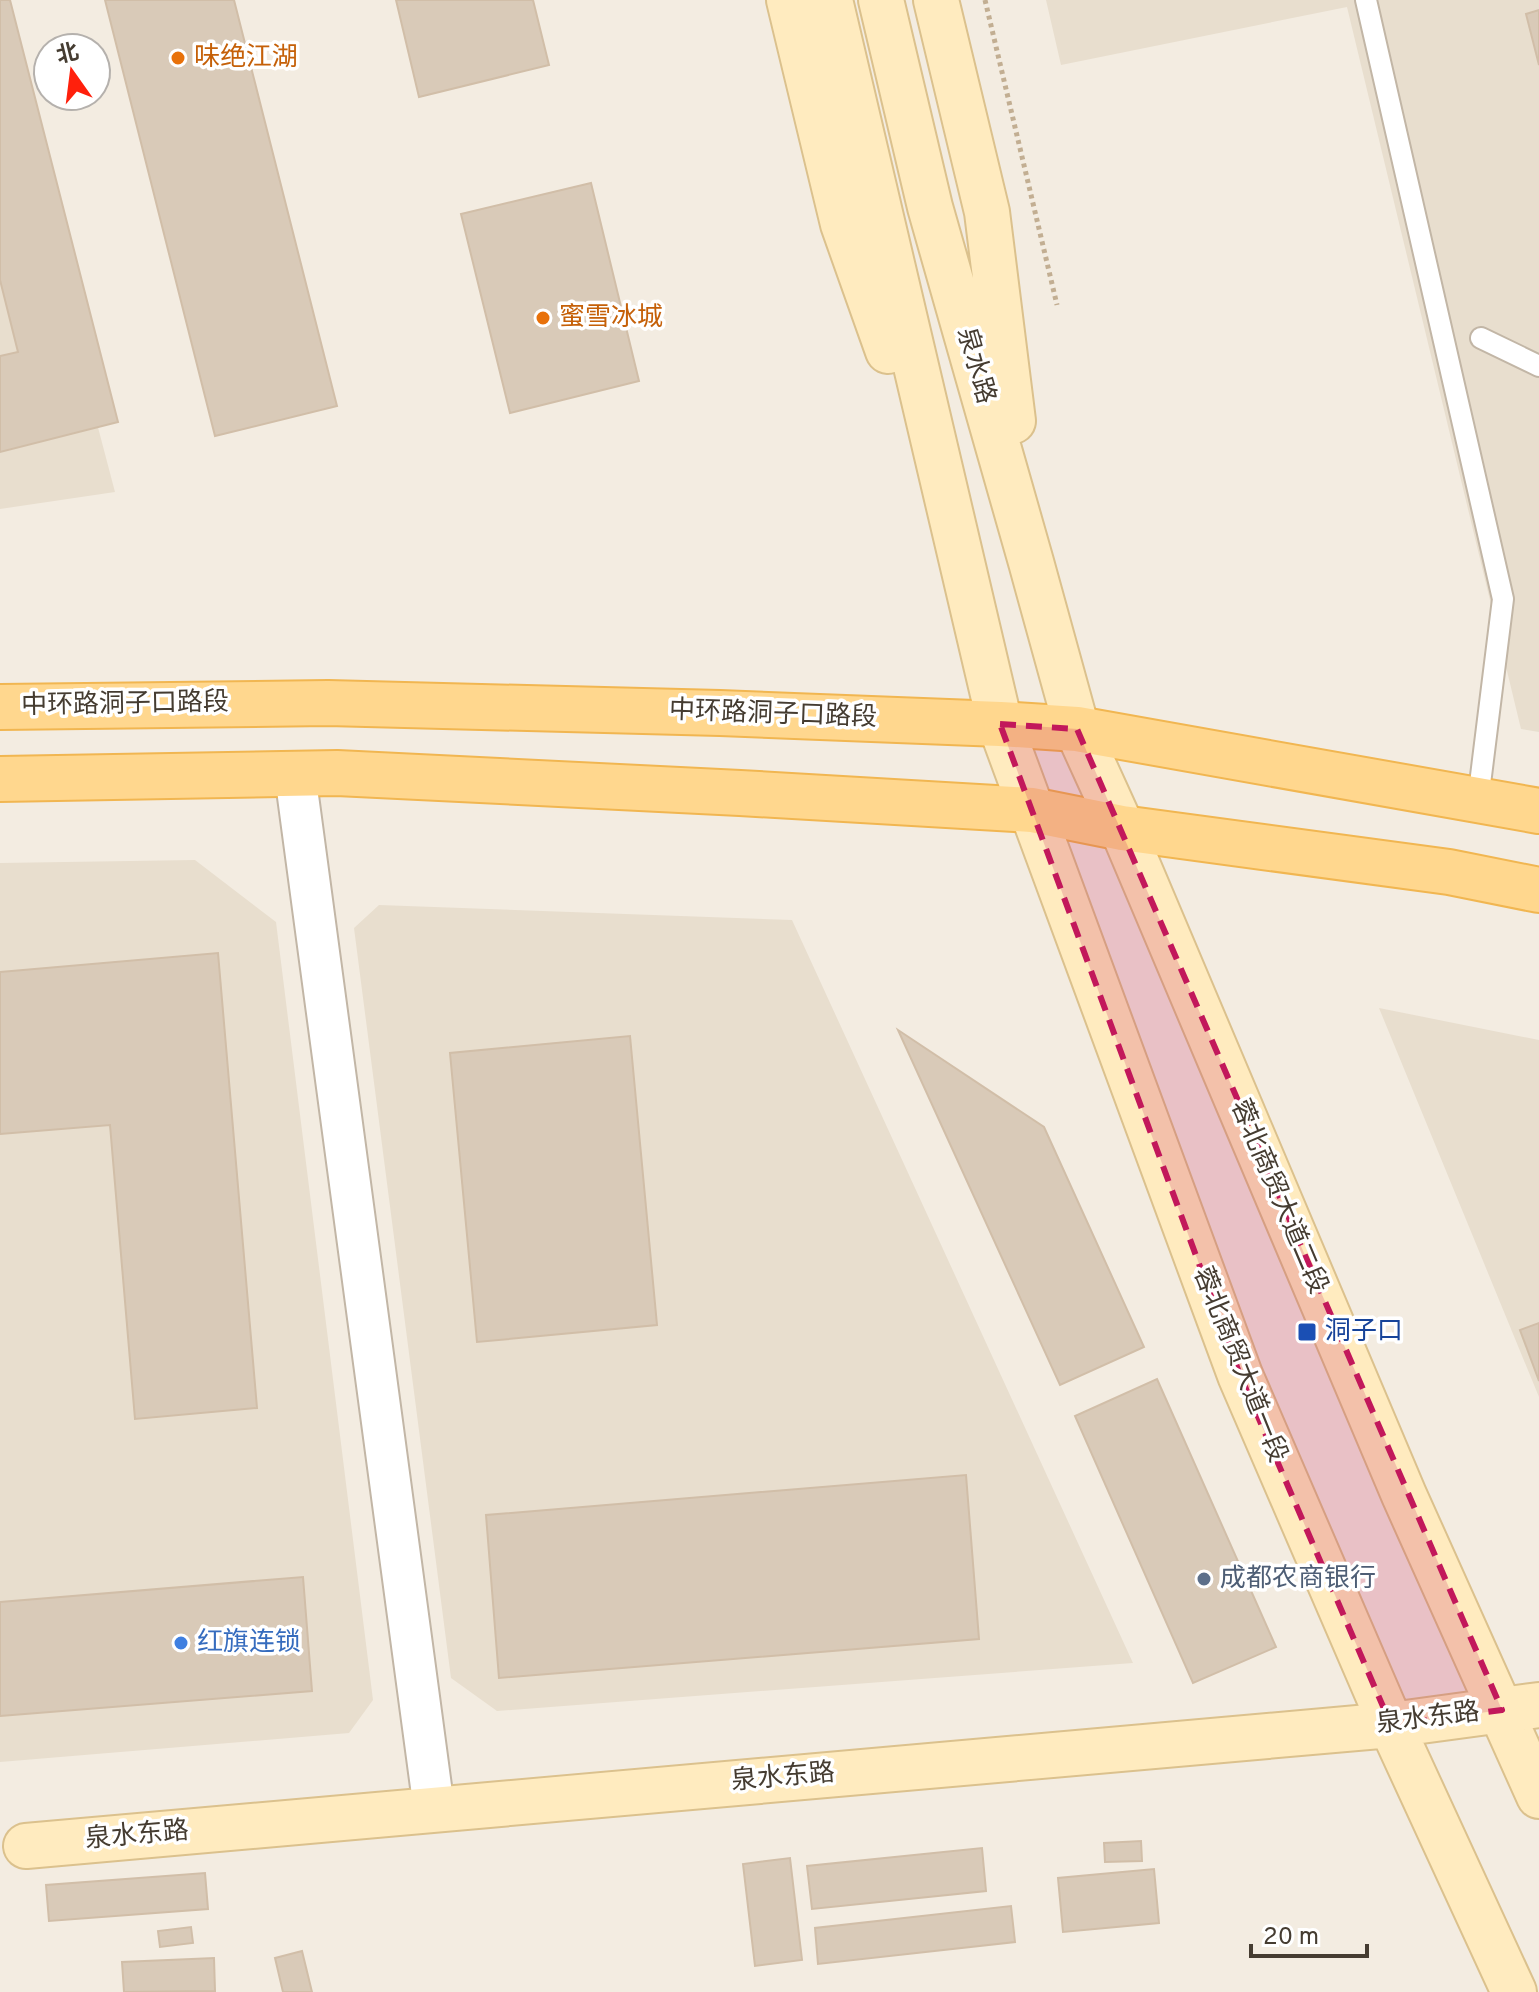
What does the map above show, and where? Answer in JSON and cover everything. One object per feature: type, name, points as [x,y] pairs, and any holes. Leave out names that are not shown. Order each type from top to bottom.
[{"type":"main road","points":[[789,0],[843,224],[963,565]]},
{"type":"main road","points":[[830,0],[963,565]]},
{"type":"main road","name":"泉水路","points":[[881,0],[930,207],[1077,729]]},
{"type":"main road","points":[[936,0],[987,212],[1031,562]]},
{"type":"main road","name":"蓉北商贸大道一段","points":[[963,565],[1000,724],[1240,1375],[1391,1725],[1514,1992]]},
{"type":"main road","name":"中环路洞子口路段","points":[[0,707],[328,703],[720,713],[1077,729],[1539,811]]},
{"type":"main road","name":"蓉北商贸大道二段","points":[[1077,729],[1122,828],[1404,1495],[1520,1707],[1539,1796]]},
{"type":"main road","points":[[0,779],[337,773],[1032,810],[1122,828],[1449,872],[1539,890]]},
{"type":"main road","name":"泉水东路","points":[[26,1846],[1391,1725],[1520,1707]]},
{"type":"street","points":[[295,774],[434,1809]]},
{"type":"lane","points":[[1366,0],[1503,599],[1478,800]]},
{"type":"lane","points":[[1481,338],[1539,366]]},
{"type":"path","points":[[985,0],[1057,305]]},
{"type":"highlighted area","points":[[1000,724],[1077,729],[1502,1710],[1391,1725],[1240,1375]]},
{"type":"shaded area","points":[[1046,0],[1539,0],[1539,732],[1521,729],[1347,7],[1061,65]]},
{"type":"shaded area","points":[[0,55],[115,492],[0,509]]},
{"type":"shaded area","points":[[195,860],[276,922],[373,1700],[349,1733],[0,1762],[0,863]]},
{"type":"shaded area","points":[[379,905],[792,920],[1133,1663],[497,1711],[451,1678],[354,928]]},
{"type":"shaded area","points":[[1379,1008],[1539,1040],[1539,1397]]},
{"type":"building","points":[[0,0],[10,0],[32,86],[32,112],[39,112],[118,422],[0,452],[0,356],[18,352],[0,280]]},
{"type":"building","points":[[105,0],[234,0],[337,406],[215,436]]},
{"type":"building","points":[[396,0],[533,0],[549,65],[419,97]]},
{"type":"building","points":[[1539,10],[1539,65],[1526,14]]},
{"type":"building","points":[[591,183],[639,381],[510,413],[461,214]]},
{"type":"building","points":[[218,953],[257,1408],[135,1419],[110,1125],[0,1134],[0,972]]},
{"type":"building","points":[[898,1030],[1044,1127],[1144,1347],[1060,1385]]},
{"type":"building","points":[[630,1036],[657,1325],[477,1342],[450,1053]]},
{"type":"building","points":[[1539,1323],[1539,1381],[1520,1330]]},
{"type":"building","points":[[1157,1379],[1276,1647],[1193,1683],[1075,1416]]},
{"type":"building","points":[[966,1475],[979,1639],[499,1678],[486,1515]]},
{"type":"building","points":[[303,1577],[312,1691],[0,1716],[0,1602]]},
{"type":"building","points":[[1141,1841],[1142,1861],[1105,1862],[1104,1843]]},
{"type":"building","points":[[982,1848],[986,1891],[812,1909],[807,1866]]},
{"type":"building","points":[[790,1858],[802,1960],[755,1966],[743,1864]]},
{"type":"building","points":[[1154,1869],[1159,1923],[1063,1932],[1058,1878]]},
{"type":"building","points":[[205,1873],[208,1909],[49,1921],[46,1885]]},
{"type":"building","points":[[1011,1906],[1015,1942],[818,1964],[815,1928]]},
{"type":"building","points":[[191,1927],[193,1943],[160,1947],[158,1931]]},
{"type":"building","points":[[302,1951],[312,1992],[283,1992],[275,1958]]},
{"type":"building","points":[[214,1958],[215,1991],[124,1992],[122,1962]]},
{"type":"place","name":"味绝江湖","points":[[178,58]]},
{"type":"place","name":"蜜雪冰城","points":[[543,318]]},
{"type":"place","name":"洞子口","points":[[1307,1332]]},
{"type":"place","name":"成都农商银行","points":[[1204,1579]]},
{"type":"place","name":"红旗连锁","points":[[181,1643]]}]
